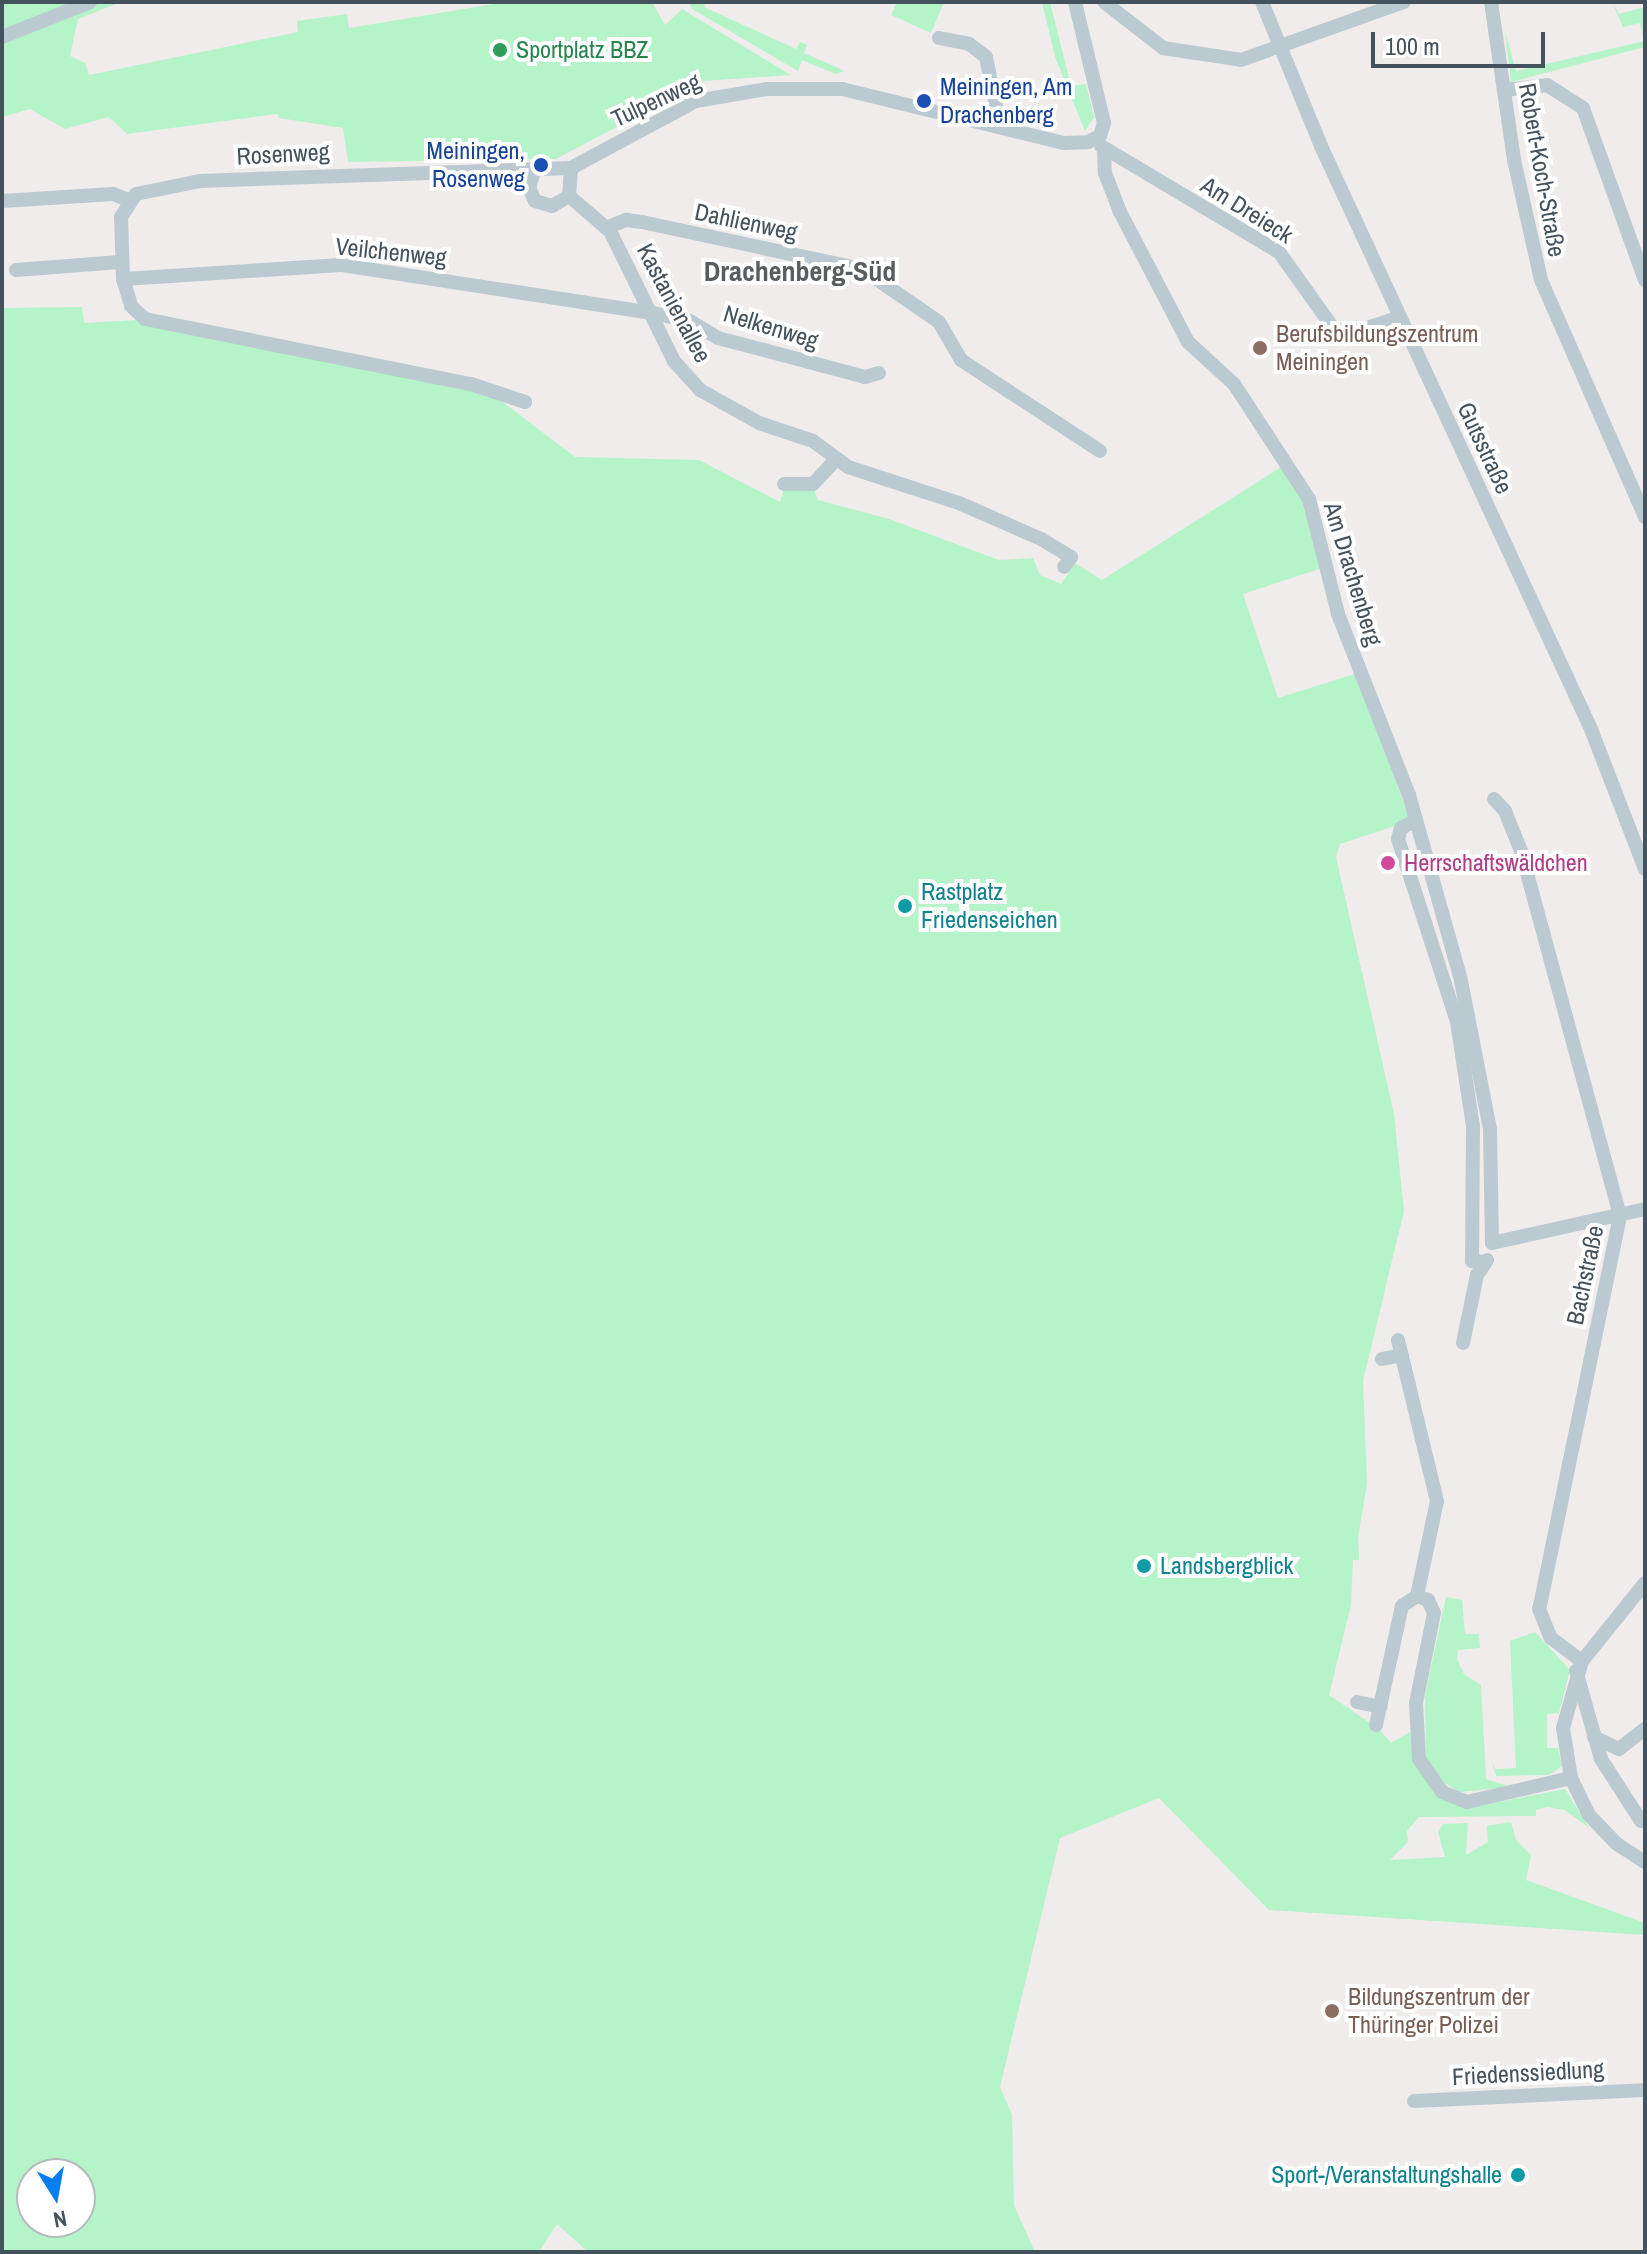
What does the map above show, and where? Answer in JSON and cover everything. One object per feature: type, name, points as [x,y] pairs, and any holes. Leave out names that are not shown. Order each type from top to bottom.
[{"type":"street","points":[[2,37],[90,2]]},
{"type":"street","points":[[939,38],[964,42],[986,57],[1002,118],[1000,127],[1064,143],[1101,140],[1075,2]]},
{"type":"street","points":[[1104,2],[1155,44],[1180,54],[1241,60],[1278,49],[1371,7],[1404,2]]},
{"type":"street","name":"Gutsstraße","points":[[1262,2],[1278,49],[1591,729],[1645,869]]},
{"type":"street","name":"Robert-Koch-Straße","points":[[1491,2],[1516,173],[1541,280],[1645,517]]},
{"type":"street","points":[[1505,90],[1547,85],[1583,108],[1645,280]]},
{"type":"street","name":"Tulpenweg","points":[[571,168],[696,101],[813,87],[1000,127]]},
{"type":"street","name":"Am Dreieck","points":[[1101,140],[1279,252],[1334,329],[1358,331],[1400,317]]},
{"type":"street","name":"Am Drachenberg","points":[[1101,140],[1105,173],[1119,210],[1188,342],[1234,384],[1309,499],[1338,614],[1415,821],[1450,937],[1490,1129],[1492,1243],[1477,1275],[1463,1343]]},
{"type":"street","points":[[534,171],[529,188],[535,201],[552,206],[569,196],[571,168]]},
{"type":"street","name":"Rosenweg","points":[[2,201],[113,194],[129,200],[141,192],[220,179],[571,168]]},
{"type":"street","name":"Kastanienallee","points":[[569,196],[606,228],[674,361],[700,390],[759,423],[813,441],[835,460],[959,503],[1041,539],[1071,557],[1064,567]]},
{"type":"street","points":[[129,200],[121,217],[120,262],[131,306],[145,319],[471,384],[525,402]]},
{"type":"street","name":"Dahlienweg","points":[[606,228],[626,220],[642,222],[862,269],[939,322],[961,360],[1100,451]]},
{"type":"street","points":[[16,270],[120,262]]},
{"type":"street","name":"Veilchenweg","points":[[123,279],[341,265],[652,313]]},
{"type":"street","name":"Nelkenweg","points":[[652,313],[690,321],[718,338],[865,377],[879,373]]},
{"type":"street","points":[[784,484],[813,484],[835,460]]},
{"type":"street","name":"Bachstraße","points":[[1494,799],[1505,811],[1521,851],[1620,1216],[1539,1609],[1551,1638],[1579,1666]]},
{"type":"street","points":[[1415,821],[1401,828],[1398,839],[1457,1022],[1473,1126],[1472,1261],[1485,1262]]},
{"type":"street","points":[[1492,1243],[1645,1209]]},
{"type":"street","points":[[1376,1725],[1402,1606],[1417,1596],[1437,1501],[1400,1348],[1382,1359]]},
{"type":"street","points":[[1645,1583],[1579,1666],[1563,1728],[1571,1778],[1604,1834],[1645,1862]]},
{"type":"street","points":[[1417,1596],[1428,1600],[1434,1613],[1414,1718],[1419,1759],[1431,1780],[1442,1792],[1467,1802],[1571,1778]]},
{"type":"street","points":[[1579,1666],[1601,1759],[1641,1821]]},
{"type":"street","points":[[1357,1702],[1380,1707]]},
{"type":"street","points":[[1594,1737],[1619,1749],[1645,1729]]},
{"type":"street","name":"Friedenssiedlung","points":[[1414,2101],[1645,2090]]},
{"type":"green space","points":[[2,2],[121,2],[78,19],[70,56],[85,63],[89,75],[298,32],[297,21],[347,14],[349,28],[506,2],[652,2],[665,25],[682,9],[791,75],[703,81],[556,159],[348,162],[343,128],[279,118],[277,114],[127,134],[109,117],[65,129],[30,109],[2,117]]},
{"type":"green space","points":[[689,2],[706,2],[704,7],[796,49],[800,42],[807,45],[804,53],[845,71],[836,74],[802,60],[798,71],[692,9]]},
{"type":"green space","points":[[897,2],[944,2],[931,33],[891,15]]},
{"type":"green space","points":[[1042,2],[1050,2],[1071,86],[1086,84],[1094,117],[1085,131],[1055,57]]},
{"type":"green space","points":[[1612,2],[1619,14],[1645,7],[1645,47],[1511,82],[1505,31],[1516,71],[1644,41],[1640,23],[1623,27]]},
{"type":"green space","points":[[82,307],[84,323],[137,320],[491,393],[575,457],[699,460],[780,502],[784,488],[812,486],[818,500],[889,519],[999,560],[1033,558],[1040,575],[1061,584],[1075,563],[1102,580],[1283,466],[1304,500],[1322,568],[1243,594],[1278,698],[1358,673],[1410,821],[1340,844],[1336,857],[1394,1114],[1404,1211],[1363,1381],[1367,1484],[1358,1537],[1359,1560],[1353,1560],[1351,1605],[1329,1695],[1379,1729],[1391,1743],[1410,1732],[1418,1768],[1440,1797],[1474,1807],[1565,1789],[1589,1828],[1565,1810],[1547,1807],[1536,1810],[1536,1816],[1419,1817],[1407,1831],[1408,1842],[1390,1860],[1445,1857],[1438,1832],[1443,1824],[1468,1823],[1466,1855],[1488,1842],[1487,1826],[1511,1822],[1516,1840],[1531,1855],[1526,1880],[1645,1923],[1645,1935],[1269,1910],[1159,1798],[1060,1838],[1000,2087],[1012,2115],[1014,2205],[1034,2250],[1048,2252],[588,2252],[557,2224],[539,2252],[2,2252],[2,308]]},
{"type":"green space","points":[[1446,1597],[1462,1600],[1465,1634],[1479,1634],[1480,1648],[1458,1650],[1457,1659],[1464,1674],[1481,1685],[1486,1779],[1510,1787],[1459,1792],[1442,1781],[1426,1758],[1425,1696]]},
{"type":"green space","points":[[1535,1632],[1570,1670],[1559,1713],[1547,1714],[1547,1748],[1558,1748],[1562,1766],[1549,1775],[1496,1776],[1491,1758],[1495,1769],[1516,1768],[1510,1641]]},
{"type":"place","name":"Sportplatz BBZ","points":[[500,50]]},
{"type":"place","name":"Meiningen, Am Drachenberg","points":[[924,101]]},
{"type":"place","name":"Meiningen, Rosenweg","points":[[541,165]]},
{"type":"place","name":"Berufsbildungszentrum Meiningen","points":[[1260,348]]},
{"type":"place","name":"Herrschaftswäldchen","points":[[1388,863]]},
{"type":"place","name":"Rastplatz Friedenseichen","points":[[905,906]]},
{"type":"place","name":"Landsbergblick","points":[[1144,1566]]},
{"type":"place","name":"Bildungszentrum der Thüringer Polizei","points":[[1332,2011]]},
{"type":"place","name":"Sport-/Veranstaltungshalle","points":[[1518,2175]]},
{"type":"district","name":"Drachenberg-Süd","points":[[800,271]]}]
